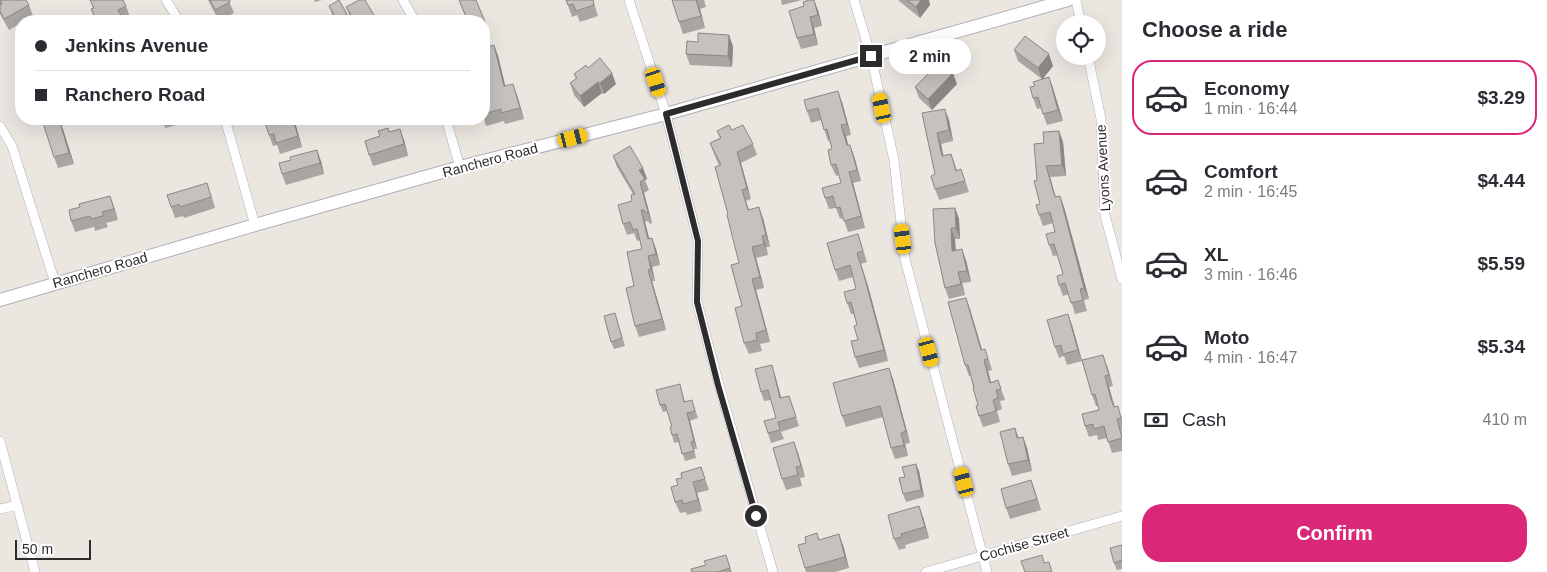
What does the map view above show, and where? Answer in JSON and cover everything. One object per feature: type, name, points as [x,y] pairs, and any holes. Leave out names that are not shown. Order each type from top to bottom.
[{"type":"main road","name":"Ranchero Road","points":[[0,300],[460,167],[666,114],[1068,0]]},
{"type":"street","points":[[166,0],[175,15]]},
{"type":"street","points":[[403,0],[412,15]]},
{"type":"street","points":[[630,0],[666,114],[698,241],[697,302],[718,385],[773,572]]},
{"type":"street","points":[[854,0],[871,56],[894,160],[905,259],[987,572]]},
{"type":"street","points":[[1076,0],[1079,15]]},
{"type":"street","name":"Lyons Avenue","points":[[1090,65],[1101,119],[1104,216],[1122,280]]},
{"type":"street","points":[[227,125],[254,225]]},
{"type":"street","points":[[448,125],[460,167]]},
{"type":"street","points":[[0,126],[12,146],[55,283]]},
{"type":"street","points":[[0,441],[35,572]]},
{"type":"street","points":[[0,509],[17,505]]},
{"type":"street","name":"Cochise Street","points":[[926,572],[1122,516]]},
{"type":"building","points":[[0,0],[26,0],[29,5],[4,19],[0,11],[0,5],[2,4]]},
{"type":"building","points":[[90,0],[123,0],[126,6],[118,10],[121,15],[94,15],[91,9],[94,8]]},
{"type":"building","points":[[210,0],[229,0],[230,2],[215,10]]},
{"type":"building","points":[[339,0],[347,14],[334,15],[329,6]]},
{"type":"building","points":[[359,0],[365,0],[374,15],[351,15],[346,7]]},
{"type":"building","points":[[459,0],[476,0],[482,15],[465,15]]},
{"type":"building","points":[[566,0],[593,0],[594,5],[576,11],[573,4],[568,5]]},
{"type":"building","points":[[672,0],[696,0],[701,16],[679,22]]},
{"type":"building","points":[[814,0],[818,15],[810,17],[814,34],[797,38],[789,11],[804,6],[803,2]]},
{"type":"building","points":[[907,0],[921,0],[916,7]]},
{"type":"building","points":[[698,33],[729,35],[728,56],[686,54],[687,41],[698,42]]},
{"type":"building","points":[[1025,36],[1049,54],[1038,68],[1014,50]]},
{"type":"building","points":[[494,45],[504,86],[513,84],[520,108],[501,113],[501,109],[490,112],[490,46]]},
{"type":"building","points":[[600,58],[612,73],[580,96],[570,83],[577,78],[574,74],[586,65],[588,68]]},
{"type":"building","points":[[941,61],[953,73],[928,99],[915,87]]},
{"type":"building","points":[[1049,77],[1058,110],[1043,114],[1038,97],[1033,98],[1030,87],[1035,86],[1033,82]]},
{"type":"building","points":[[838,91],[847,124],[841,125],[847,145],[850,145],[857,170],[849,172],[861,216],[844,221],[840,207],[836,208],[833,196],[825,198],[822,188],[841,183],[836,164],[831,165],[828,150],[832,149],[827,129],[824,130],[818,108],[807,111],[804,100]]},
{"type":"building","points":[[945,109],[949,130],[937,133],[942,156],[951,154],[956,171],[961,169],[965,181],[935,189],[931,176],[935,174],[922,113]]},
{"type":"building","points":[[44,125],[61,125],[69,153],[54,157]]},
{"type":"building","points":[[266,125],[295,125],[298,136],[276,143],[274,134],[269,135]]},
{"type":"building","points":[[729,125],[732,130],[743,125],[753,144],[737,152],[747,188],[742,190],[748,210],[759,207],[766,235],[762,236],[764,244],[752,247],[760,277],[752,279],[766,330],[756,333],[757,340],[744,343],[735,308],[742,306],[731,265],[739,263],[715,167],[721,165],[710,143],[721,138],[717,131]]},
{"type":"building","points":[[388,128],[389,132],[400,129],[404,144],[369,155],[365,141],[380,136],[378,131]]},
{"type":"building","points":[[1059,131],[1062,165],[1046,166],[1055,197],[1060,196],[1084,288],[1080,289],[1083,300],[1071,303],[1065,283],[1059,285],[1057,276],[1063,274],[1054,244],[1049,245],[1046,234],[1055,232],[1050,212],[1039,215],[1036,205],[1040,204],[1034,181],[1037,180],[1034,144],[1044,143],[1043,132]]},
{"type":"building","points":[[630,146],[643,168],[639,170],[645,179],[640,182],[648,212],[646,213],[644,210],[641,210],[648,239],[652,238],[656,254],[648,256],[651,269],[648,270],[662,319],[635,326],[626,288],[634,286],[627,252],[642,249],[637,229],[633,230],[630,222],[623,224],[618,205],[632,201],[631,195],[635,194],[613,156]]},
{"type":"building","points":[[317,150],[320,163],[282,174],[279,163],[291,160],[290,157]]},
{"type":"building","points":[[207,183],[211,197],[180,207],[179,204],[171,207],[167,195]]},
{"type":"building","points":[[110,196],[114,209],[102,212],[103,216],[91,219],[90,216],[71,221],[69,210],[80,207],[79,204]]},
{"type":"building","points":[[955,208],[956,228],[951,228],[952,251],[962,249],[967,271],[958,272],[961,284],[945,288],[935,243],[933,209]]},
{"type":"building","points":[[858,234],[863,251],[857,253],[884,350],[855,357],[851,341],[858,340],[854,326],[857,325],[851,302],[847,303],[844,292],[856,289],[850,265],[835,270],[827,243]]},
{"type":"building","points":[[966,298],[981,350],[985,349],[988,359],[984,360],[990,383],[998,380],[1001,389],[996,390],[998,398],[993,400],[996,411],[979,416],[968,365],[965,365],[948,302]]},
{"type":"building","points":[[615,313],[622,338],[611,342],[604,316]]},
{"type":"building","points":[[1068,314],[1078,350],[1063,354],[1061,345],[1055,347],[1047,320]]},
{"type":"building","points":[[1103,355],[1109,375],[1105,376],[1111,399],[1114,407],[1118,406],[1121,418],[1117,419],[1122,438],[1108,442],[1104,426],[1094,429],[1093,424],[1085,426],[1082,414],[1099,410],[1095,394],[1092,395],[1082,360]]},
{"type":"building","points":[[772,365],[780,398],[789,396],[796,417],[778,422],[780,430],[768,433],[764,421],[776,418],[768,390],[761,392],[755,369]]},
{"type":"building","points":[[889,368],[906,431],[901,433],[904,445],[891,448],[880,406],[842,416],[833,383]]},
{"type":"building","points":[[680,384],[684,402],[692,400],[695,411],[687,413],[694,441],[691,442],[694,451],[682,454],[677,434],[672,435],[670,427],[672,427],[665,404],[660,405],[656,390]]},
{"type":"building","points":[[1015,428],[1017,438],[1023,437],[1028,460],[1008,464],[1000,432]]},
{"type":"building","points":[[794,442],[801,466],[796,467],[798,475],[782,479],[773,448]]},
{"type":"building","points":[[916,464],[921,490],[903,494],[899,478],[905,477],[902,467]]},
{"type":"building","points":[[701,467],[705,479],[693,482],[698,500],[683,504],[682,500],[675,502],[671,487],[678,485],[676,479],[682,478],[681,473]]},
{"type":"building","points":[[1031,480],[1037,499],[1006,508],[1001,489]]},
{"type":"building","points":[[919,506],[925,527],[901,534],[902,537],[894,539],[888,515]]},
{"type":"building","points":[[817,533],[819,540],[839,534],[845,557],[805,568],[798,545],[806,543],[805,537]]},
{"type":"building","points":[[1122,545],[1122,560],[1114,563],[1110,548]]},
{"type":"building","points":[[726,555],[730,568],[718,572],[692,572],[691,569],[706,565],[704,561]]},
{"type":"building","points":[[1042,555],[1044,563],[1049,562],[1052,572],[1025,572],[1021,561]]},
{"type":"route","points":[[756,516],[718,385],[697,302],[698,241],[666,114],[871,56]]}]
